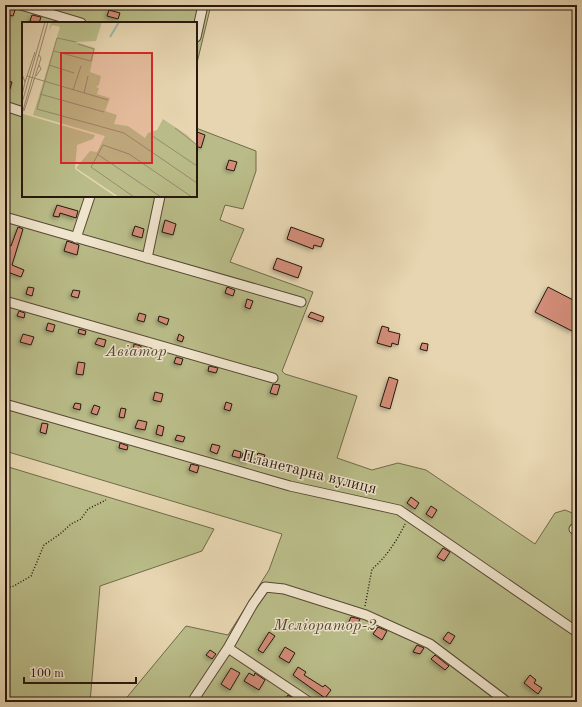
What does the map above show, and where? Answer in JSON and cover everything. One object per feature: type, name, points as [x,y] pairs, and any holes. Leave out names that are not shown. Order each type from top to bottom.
[{"type":"street","points":[[21,5],[78,22]]},
{"type":"street","points":[[197,32],[203,5]]},
{"type":"street","points":[[5,106],[22,112]]},
{"type":"street","points":[[76,238],[90,197]]},
{"type":"street","points":[[147,258],[160,197]]},
{"type":"street","points":[[5,217],[302,302]]},
{"type":"street","points":[[5,301],[274,378]]},
{"type":"street","name":"Планетарна вулиця","points":[[5,404],[290,486],[399,510],[577,632]]},
{"type":"street","points":[[192,702],[228,648],[253,604],[265,587],[284,589],[363,614],[430,644],[507,702]]},
{"type":"street","points":[[228,648],[309,702]]},
{"type":"path","points":[[5,588],[14,586],[31,576],[44,545],[60,534],[70,524],[81,520],[88,509],[106,500]]},
{"type":"path","points":[[363,614],[372,569],[380,563],[401,533],[407,520],[411,518]]},
{"type":"green space","name":"Авіатор","points":[[5,5],[211,5],[197,63],[197,22],[22,22],[22,197],[197,197],[197,128],[256,151],[256,171],[243,209],[225,205],[220,220],[244,229],[230,262],[313,292],[282,371],[285,374],[357,396],[337,458],[372,470],[398,463],[426,470],[535,544],[555,513],[565,510],[577,515],[577,702],[123,702],[186,626],[228,635],[269,570],[282,534],[5,451]]},
{"type":"green space","points":[[5,466],[214,529],[202,551],[100,586],[90,702],[5,702]]},
{"type":"building","points":[[5,7],[15,10],[13,16],[5,14]]},
{"type":"building","points":[[109,10],[120,13],[118,19],[107,16]]},
{"type":"building","points":[[32,15],[41,17],[39,22],[30,21]]},
{"type":"building","points":[[5,80],[12,82],[10,89],[5,87]]},
{"type":"building","points":[[197,132],[205,135],[201,148],[197,146]]},
{"type":"building","points":[[229,160],[237,162],[234,171],[226,169]]},
{"type":"building","points":[[57,205],[78,211],[76,218],[60,213],[59,217],[53,216]]},
{"type":"building","points":[[165,220],[176,224],[173,235],[162,232]]},
{"type":"building","points":[[135,226],[144,229],[142,238],[132,235]]},
{"type":"building","points":[[18,227],[23,229],[12,265],[24,270],[21,277],[5,271],[5,244],[11,246]]},
{"type":"building","points":[[291,227],[324,239],[321,247],[314,245],[313,249],[287,239]]},
{"type":"building","points":[[67,241],[79,245],[77,255],[64,251]]},
{"type":"building","points":[[277,258],[302,267],[298,278],[273,269]]},
{"type":"building","points":[[28,287],[34,288],[32,296],[26,294]]},
{"type":"building","points":[[227,287],[235,290],[233,296],[225,293]]},
{"type":"building","points":[[548,287],[577,302],[577,322],[572,331],[535,312]]},
{"type":"building","points":[[73,290],[80,291],[78,298],[71,296]]},
{"type":"building","points":[[247,299],[253,301],[250,309],[245,307]]},
{"type":"building","points":[[19,311],[25,313],[24,318],[17,316]]},
{"type":"building","points":[[311,312],[324,317],[322,322],[308,317]]},
{"type":"building","points":[[139,313],[146,315],[144,322],[137,320]]},
{"type":"building","points":[[159,316],[169,319],[167,325],[158,321]]},
{"type":"building","points":[[48,323],[55,325],[53,332],[46,330]]},
{"type":"building","points":[[382,326],[389,328],[388,331],[400,334],[398,345],[392,343],[391,347],[377,343]]},
{"type":"building","points":[[79,329],[86,331],[85,335],[78,333]]},
{"type":"building","points":[[23,334],[34,337],[31,345],[20,342]]},
{"type":"building","points":[[179,334],[184,337],[182,342],[177,340]]},
{"type":"building","points":[[98,338],[106,340],[104,347],[95,344]]},
{"type":"building","points":[[422,343],[428,344],[427,351],[420,349]]},
{"type":"building","points":[[134,344],[141,346],[140,353],[133,351]]},
{"type":"building","points":[[176,357],[183,359],[181,365],[174,363]]},
{"type":"building","points":[[78,362],[85,363],[83,375],[76,374]]},
{"type":"building","points":[[209,366],[218,368],[216,373],[208,371]]},
{"type":"building","points":[[389,377],[398,380],[390,409],[380,406]]},
{"type":"building","points":[[273,384],[280,385],[277,395],[270,393]]},
{"type":"building","points":[[155,392],[163,394],[161,402],[153,400]]},
{"type":"building","points":[[226,402],[232,404],[230,411],[224,409]]},
{"type":"building","points":[[75,403],[81,404],[80,410],[73,408]]},
{"type":"building","points":[[94,405],[100,407],[97,415],[91,413]]},
{"type":"building","points":[[121,408],[126,409],[124,418],[119,417]]},
{"type":"building","points":[[138,420],[147,422],[145,430],[135,428]]},
{"type":"building","points":[[42,423],[48,424],[46,434],[40,432]]},
{"type":"building","points":[[158,425],[164,427],[162,436],[156,434]]},
{"type":"building","points":[[177,435],[185,437],[183,442],[175,440]]},
{"type":"building","points":[[120,443],[128,446],[127,450],[119,448]]},
{"type":"building","points":[[212,444],[220,446],[217,454],[210,451]]},
{"type":"building","points":[[234,450],[241,452],[240,458],[232,456]]},
{"type":"building","points":[[243,453],[250,455],[248,462],[241,461]]},
{"type":"building","points":[[258,453],[265,455],[262,464],[255,462]]},
{"type":"building","points":[[191,464],[199,466],[197,473],[189,470]]},
{"type":"building","points":[[411,497],[419,503],[415,509],[407,503]]},
{"type":"building","points":[[431,506],[437,510],[432,518],[426,514]]},
{"type":"building","points":[[443,548],[450,552],[444,561],[437,557]]},
{"type":"building","points":[[351,617],[360,619],[356,628],[348,624]]},
{"type":"building","points":[[378,627],[387,631],[382,640],[373,634]]},
{"type":"building","points":[[269,632],[275,636],[263,653],[258,650]]},
{"type":"building","points":[[448,632],[455,636],[450,644],[443,639]]},
{"type":"building","points":[[417,645],[424,648],[420,654],[413,652]]},
{"type":"building","points":[[285,647],[295,653],[289,663],[279,657]]},
{"type":"building","points":[[210,650],[216,654],[212,659],[206,655]]},
{"type":"building","points":[[435,655],[449,666],[445,670],[431,659]]},
{"type":"building","points":[[298,667],[306,672],[304,675],[323,687],[325,685],[331,690],[325,698],[293,675]]},
{"type":"building","points":[[231,668],[240,673],[230,690],[221,684]]},
{"type":"building","points":[[249,673],[254,676],[255,673],[265,680],[259,690],[244,681]]},
{"type":"building","points":[[530,675],[536,680],[534,683],[542,688],[538,694],[524,683]]},
{"type":"building","points":[[288,695],[294,699],[291,702],[285,699]]},
{"type":"park label","name":"Меліоратор-2","points":[[325,626]]}]
